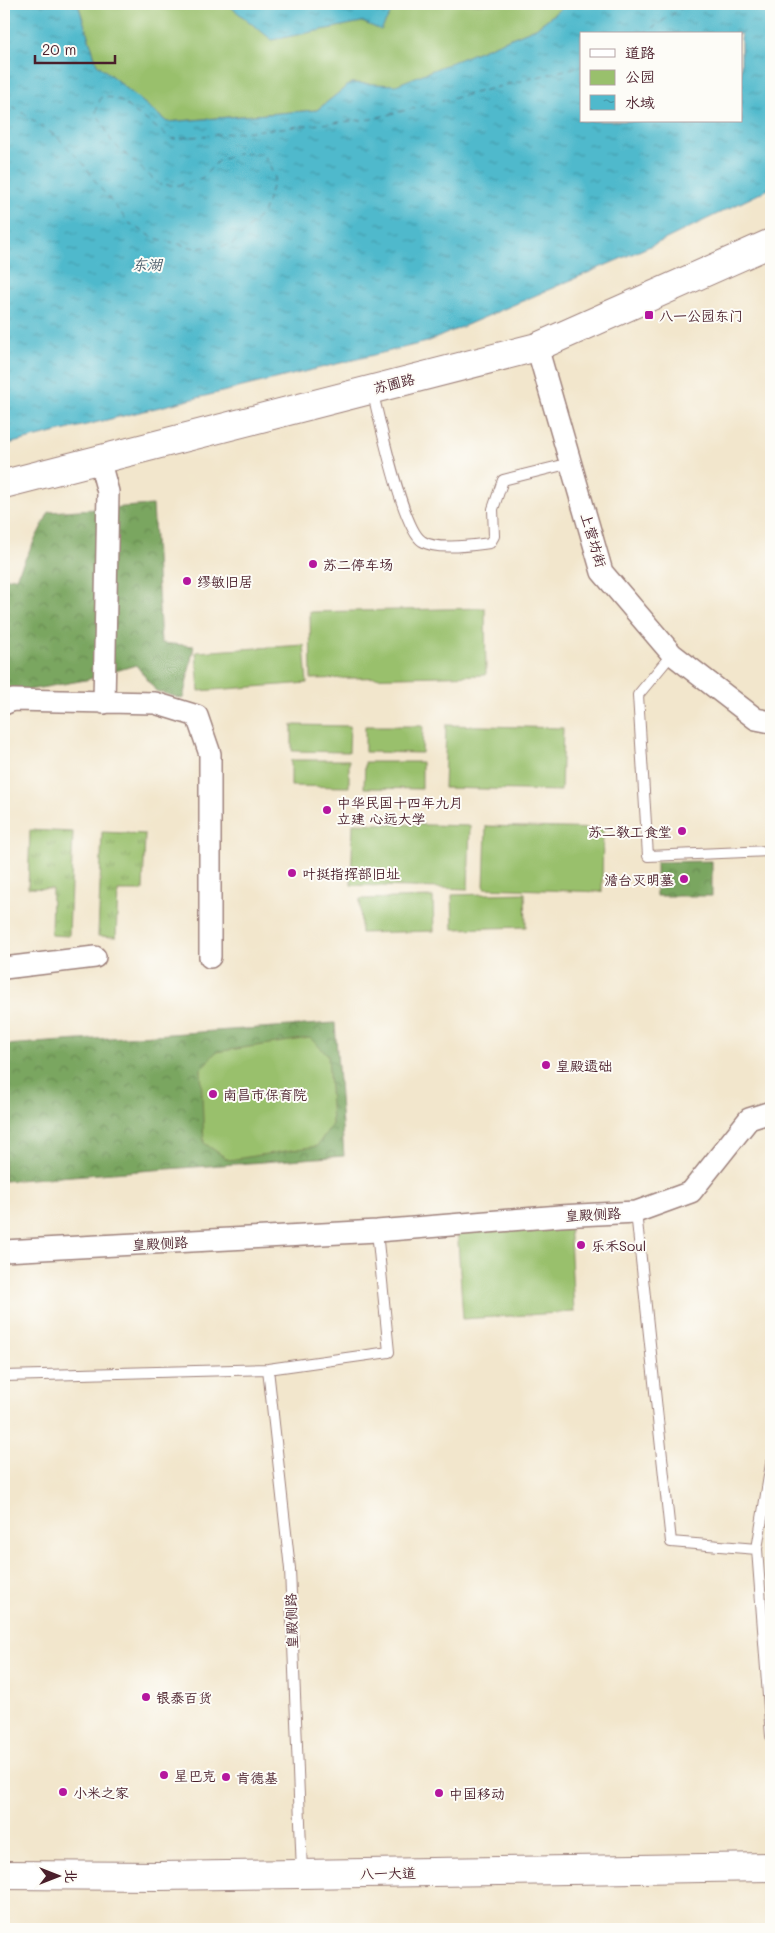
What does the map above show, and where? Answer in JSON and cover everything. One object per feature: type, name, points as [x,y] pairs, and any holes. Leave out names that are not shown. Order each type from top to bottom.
[{"type":"main road","name":"苏圃路","points":[[4,484],[537,347],[771,243]]},
{"type":"main road","name":"八一大道","points":[[4,1875],[159,1876],[771,1866]]},
{"type":"street","name":"上营坊街","points":[[537,347],[602,572],[672,654],[756,719],[771,722]]},
{"type":"street","points":[[99,459],[108,492],[104,702]]},
{"type":"street","points":[[4,704],[13,700],[155,702],[197,716],[210,754],[210,957]]},
{"type":"street","points":[[4,968],[95,957]]},
{"type":"street","name":"皇殿侧路","points":[[4,1251],[377,1231],[560,1216],[636,1212],[691,1192],[749,1119],[771,1112]]},
{"type":"lane","points":[[372,389],[403,508],[413,530],[423,542],[432,545],[456,546],[490,544],[494,536],[493,509],[503,480],[571,463]]},
{"type":"lane","points":[[672,654],[638,695],[648,856],[771,851]]},
{"type":"lane","points":[[636,1212],[671,1542],[757,1549]]},
{"type":"lane","points":[[4,1376],[268,1369],[389,1352],[377,1231]]},
{"type":"lane","name":"皇殿侧路","points":[[268,1369],[290,1569],[302,1874]]},
{"type":"lane","points":[[771,1464],[757,1549],[771,1736]]},
{"type":"green space","points":[[78,4],[567,4],[536,28],[396,86],[351,83],[317,110],[167,122],[97,64]]},
{"type":"green space","points":[[153,505],[161,643],[194,646],[183,699],[156,691],[136,665],[86,680],[17,692],[4,697],[4,579],[16,577],[49,512]]},
{"type":"green space","points":[[485,608],[486,675],[311,679],[310,612]]},
{"type":"green space","points":[[304,645],[307,683],[199,691],[196,652]]},
{"type":"green space","points":[[292,725],[350,726],[349,752],[292,751]]},
{"type":"green space","points":[[446,725],[563,728],[561,791],[444,788]]},
{"type":"green space","points":[[365,726],[423,726],[422,753],[365,752]]},
{"type":"green space","points":[[291,760],[349,760],[349,787],[291,786]]},
{"type":"green space","points":[[365,762],[422,762],[422,789],[364,788]]},
{"type":"green space","points":[[353,823],[470,826],[468,889],[351,885]]},
{"type":"green space","points":[[486,826],[603,829],[602,892],[484,888]]},
{"type":"green space","points":[[30,830],[73,832],[69,936],[51,935],[52,889],[28,888]]},
{"type":"green space","points":[[102,832],[145,834],[143,891],[118,891],[116,937],[98,936]]},
{"type":"green space","name":"澹台灭明墓","points":[[712,861],[712,896],[656,896],[656,862]]},
{"type":"green space","points":[[525,893],[526,927],[453,929],[452,895]]},
{"type":"green space","points":[[433,897],[434,931],[361,933],[360,899]]},
{"type":"green space","points":[[335,1023],[344,1156],[4,1181],[4,1045]]},
{"type":"green space","points":[[310,1038],[328,1055],[332,1124],[317,1146],[229,1160],[204,1143],[201,1069],[216,1052]]},
{"type":"green space","points":[[569,1219],[574,1312],[463,1319],[457,1226]]},
{"type":"water","name":"东湖","points":[[4,4],[78,4],[97,64],[167,122],[317,110],[351,83],[396,85],[536,28],[567,4],[771,4],[771,188],[662,241],[427,342],[4,445]]},
{"type":"water","points":[[227,4],[396,4],[381,30],[362,22],[272,40]]},
{"type":"ferry route","points":[[646,32],[688,4]]},
{"type":"ferry route","points":[[4,100],[57,137],[83,163],[129,223],[154,238],[195,248],[232,245],[264,211],[275,178],[264,154],[239,153],[218,161],[202,178],[180,185],[160,185],[112,142],[96,112],[101,97],[116,98],[172,139],[371,119],[580,66]]},
{"type":"place","name":"八一公园东门","points":[[649,315]]},
{"type":"place","name":"苏二停车场","points":[[313,564]]},
{"type":"place","name":"缪敏旧居","points":[[187,581]]},
{"type":"place","name":"中华民国十四年九月 立建 心远大学","points":[[327,810]]},
{"type":"place","name":"苏二教工食堂","points":[[682,831]]},
{"type":"place","name":"叶挺指挥部旧址","points":[[292,873]]},
{"type":"place","name":"澹台灭明墓","points":[[684,879]]},
{"type":"place","name":"皇殿遗础","points":[[546,1065]]},
{"type":"place","name":"南昌市保育院","points":[[213,1094]]},
{"type":"place","name":"乐禾Soul","points":[[581,1245]]},
{"type":"place","name":"银泰百货","points":[[146,1697]]},
{"type":"place","name":"星巴克","points":[[164,1775]]},
{"type":"place","name":"肯德基","points":[[226,1777]]},
{"type":"place","name":"小米之家","points":[[63,1792]]},
{"type":"place","name":"中国移动","points":[[439,1793]]}]
